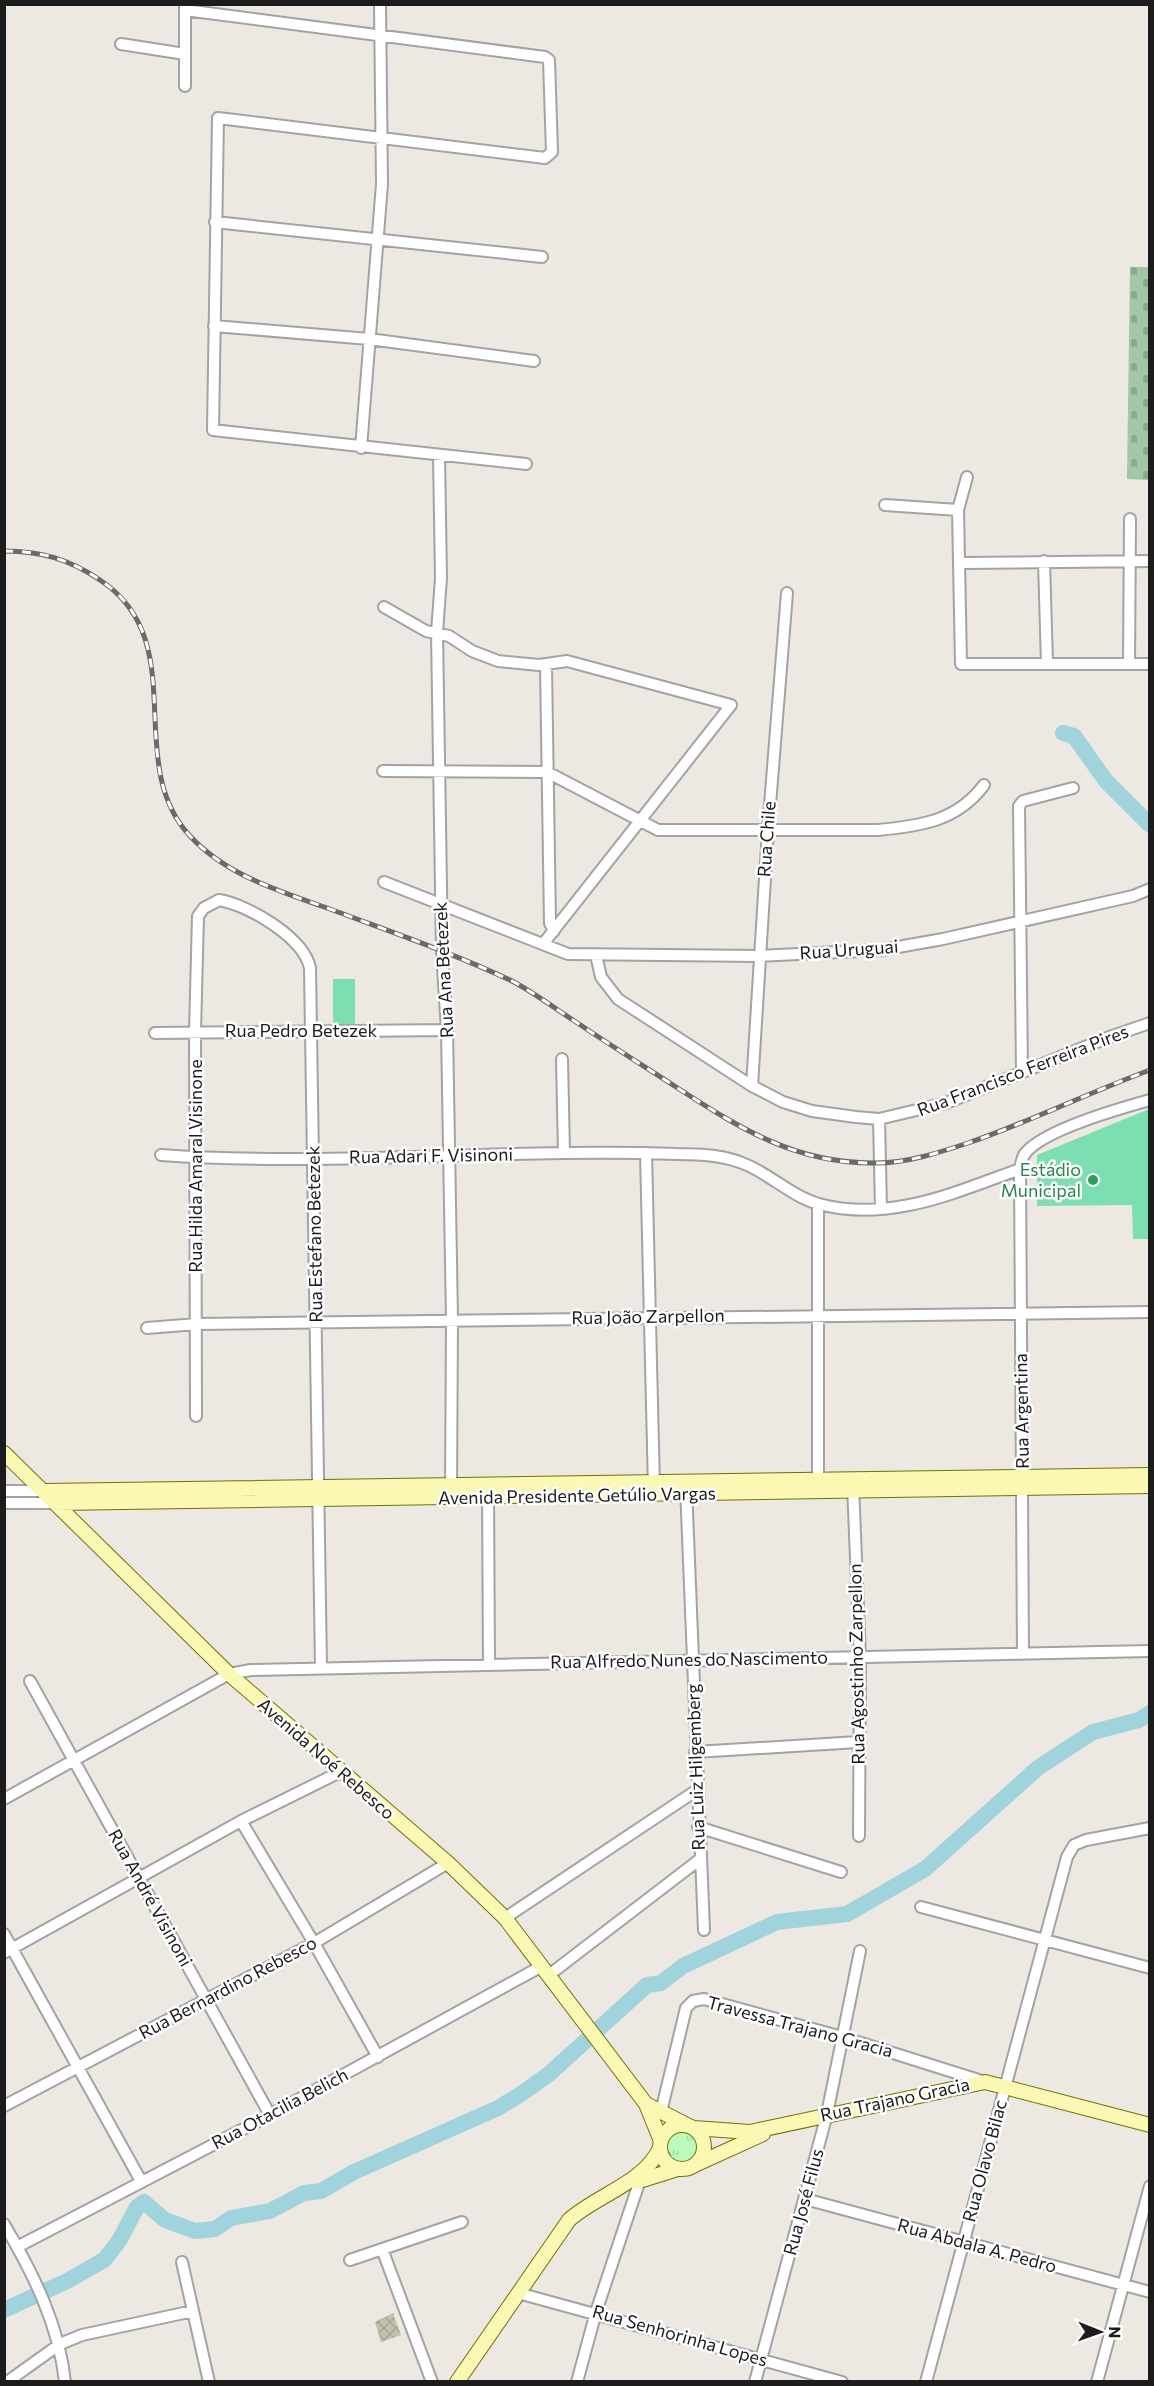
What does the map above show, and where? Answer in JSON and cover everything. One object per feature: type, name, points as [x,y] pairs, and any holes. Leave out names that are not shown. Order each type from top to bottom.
[{"type":"main road","name":"Avenida Noé Rebesco","points":[[4,1453],[229,1674],[448,1863],[505,1917],[584,2025],[646,2104]]},
{"type":"main road","name":"Avenida Presidente Getúlio Vargas","points":[[1023,1483],[1149,1475]]},
{"type":"main road","name":"Avenida Presidente Getúlio Vargas","points":[[687,1489],[818,1480],[853,1486]]},
{"type":"main road","name":"Avenida Presidente Getúlio Vargas","points":[[44,1491],[319,1486],[488,1491],[1023,1483],[1149,1486]]},
{"type":"main road","name":"Avenida Presidente Getúlio Vargas","points":[[56,1503],[319,1501],[451,1491]]},
{"type":"main road","name":"Rua Trajano Gracia","points":[[690,2127],[750,2132],[985,2082],[1149,2125]]},
{"type":"main road","points":[[614,2190],[677,2169],[684,2170],[697,2164],[704,2152],[699,2132],[646,2104]]},
{"type":"main road","points":[[646,2104],[665,2161],[677,2169]]},
{"type":"main road","points":[[458,2382],[569,2220],[583,2207],[648,2168],[660,2144],[674,2126],[690,2127]]},
{"type":"main road","name":"Rua Trajano Gracia","points":[[697,2164],[781,2126]]},
{"type":"street","points":[[361,448],[382,184],[380,4]]},
{"type":"street","points":[[185,86],[185,7],[379,36],[545,57],[549,60],[552,152],[545,158],[381,136],[218,118],[213,430],[361,448],[526,464]]},
{"type":"street","points":[[121,44],[185,54]]},
{"type":"street","points":[[215,222],[377,237],[542,257]]},
{"type":"street","points":[[214,326],[369,339],[534,361]]},
{"type":"street","name":"Rua Ana Betezek","points":[[439,455],[441,578],[437,632],[441,904],[450,1156],[451,1491]]},
{"type":"street","points":[[967,477],[958,510],[961,664],[1149,664]]},
{"type":"street","points":[[885,505],[958,510]]},
{"type":"street","points":[[1129,664],[1131,519]]},
{"type":"street","points":[[1044,561],[1047,664]]},
{"type":"street","points":[[960,563],[1149,561]]},
{"type":"street","name":"Rua Chile","points":[[752,1086],[768,830],[788,593]]},
{"type":"street","points":[[384,607],[426,631],[437,632],[472,651],[498,661],[525,665],[546,665],[567,661],[731,705],[543,944]]},
{"type":"street","points":[[546,665],[550,922],[554,930]]},
{"type":"street","points":[[383,771],[547,772],[658,830],[878,830],[914,826],[959,812],[973,801],[984,785]]},
{"type":"street","points":[[1022,1072],[1019,806],[1023,801],[1073,788]]},
{"type":"street","name":"Rua Uruguai","points":[[384,882],[568,954],[596,955],[759,956],[909,946],[1133,896],[1149,889]]},
{"type":"street","name":"Rua Estefano Betezek","points":[[198,916],[204,908],[219,900],[239,905],[293,938],[304,950],[310,968],[321,1667]]},
{"type":"street","name":"Rua Hilda Amaral Visinone","points":[[196,1416],[198,1324],[195,1032],[198,916]]},
{"type":"street","name":"Rua Francisco Ferreira Pires","points":[[596,955],[601,977],[618,999],[752,1086],[783,1102],[812,1111],[879,1119],[946,1103],[1149,1023]]},
{"type":"street","name":"Rua Pedro Betezek","points":[[155,1033],[447,1030]]},
{"type":"street","points":[[562,1059],[564,1153]]},
{"type":"street","points":[[818,1480],[816,1315],[818,1204],[881,1209],[930,1202],[1020,1169],[1024,1156],[1046,1138],[1105,1113],[1149,1100]]},
{"type":"street","points":[[879,1119],[881,1209]]},
{"type":"street","name":"Rua Adari F. Visinoni","points":[[161,1155],[196,1158],[313,1158],[564,1153],[702,1154],[732,1159],[748,1165],[818,1204]]},
{"type":"street","points":[[646,1153],[654,1489]]},
{"type":"street","name":"Rua Argentina","points":[[1020,1169],[1023,1654]]},
{"type":"street","name":"Rua João Zarpellon","points":[[147,1328],[198,1324],[317,1322],[1149,1312]]},
{"type":"street","name":"Rua Agostinho Zarpellon","points":[[853,1486],[860,1657],[859,1836]]},
{"type":"street","name":"Rua Luiz Hilgemberg","points":[[687,1489],[699,1860],[704,1930]]},
{"type":"street","name":"Avenida Presidente Getúlio Vargas","points":[[4,1491],[44,1491]]},
{"type":"street","points":[[488,1491],[489,1664]]},
{"type":"street","name":"Avenida Presidente Getúlio Vargas","points":[[4,1503],[56,1503]]},
{"type":"street","name":"Rua Alfredo Nunes do Nascimento","points":[[229,1674],[250,1670],[321,1667],[1149,1651]]},
{"type":"street","points":[[4,1799],[229,1674]]},
{"type":"street","name":"Rua André Visinoni","points":[[30,1681],[270,2115]]},
{"type":"street","points":[[695,1752],[858,1742]]},
{"type":"street","points":[[9,1951],[241,1821],[340,1772]]},
{"type":"street","points":[[505,1917],[697,1790]]},
{"type":"street","points":[[241,1821],[314,1942],[378,2057]]},
{"type":"street","points":[[698,1827],[841,1872]]},
{"type":"street","name":"Rua Olavo Bilac","points":[[926,2382],[1067,1857],[1074,1845],[1086,1840],[1149,1828]]},
{"type":"street","name":"Rua Otacilia Belich","points":[[17,2247],[545,1971],[699,1860]]},
{"type":"street","name":"Rua Bernardino Rebesco","points":[[4,2106],[314,1942],[448,1863]]},
{"type":"street","points":[[921,1907],[1149,1968]]},
{"type":"street","points":[[4,1934],[9,1951],[79,2067],[141,2181]]},
{"type":"street","name":"Rua José Filus","points":[[755,2382],[827,2114],[860,1951]]},
{"type":"street","name":"Travessa Trajano Gracia","points":[[661,2112],[686,2008],[693,2001],[704,1999],[842,2037],[985,2082]]},
{"type":"street","points":[[577,2382],[596,2312],[640,2180]]},
{"type":"street","points":[[1097,2382],[1149,2186]]},
{"type":"street","name":"Rua Abdala A. Pedro","points":[[805,2199],[1149,2292]]},
{"type":"street","points":[[350,2260],[462,2222]]},
{"type":"street","points":[[4,2224],[39,2290],[60,2344],[65,2382]]},
{"type":"street","points":[[382,2249],[432,2382]]},
{"type":"street","points":[[182,2262],[209,2382]]},
{"type":"street","name":"Rua Senhorinha Lopes","points":[[518,2293],[596,2312],[842,2382]]},
{"type":"street","points":[[7,2382],[60,2344],[97,2330],[193,2311]]},
{"type":"shaded area","points":[[393,2313],[401,2335],[381,2342],[375,2322]]},
{"type":"green space","points":[[1130,267],[1149,267],[1149,480],[1127,479]]},
{"type":"green space","points":[[333,979],[355,979],[355,1025],[333,1025]]},
{"type":"green space","name":"Estádio Municipal","points":[[1149,1109],[1149,1239],[1133,1239],[1132,1205],[1037,1206],[1037,1155]]},
{"type":"green space","points":[[682,2131],[693,2136],[698,2147],[693,2158],[682,2163],[671,2158],[666,2147],[671,2136]]},
{"type":"waterway","points":[[1063,733],[1074,736],[1106,781],[1150,825]]},
{"type":"waterway","points":[[4,2310],[67,2281],[104,2260],[119,2241],[137,2207],[144,2202],[165,2220],[195,2231],[215,2229],[231,2218],[270,2211],[304,2193],[321,2191],[354,2172],[498,2108],[549,2074],[647,1985],[661,1983],[683,1966],[777,1922],[847,1914],[925,1869],[1039,1767],[1093,1732],[1139,1720],[1150,1713]]},
{"type":"railway","points":[[4,551],[42,555],[66,562],[100,580],[128,606],[144,636],[152,669],[160,774],[170,806],[190,836],[220,862],[255,881],[445,952],[512,981],[723,1117],[770,1141],[820,1157],[847,1162],[888,1163],[911,1159],[991,1135],[1150,1070]]},
{"type":"place","name":"Estádio Municipal","points":[[1093,1180]]}]
